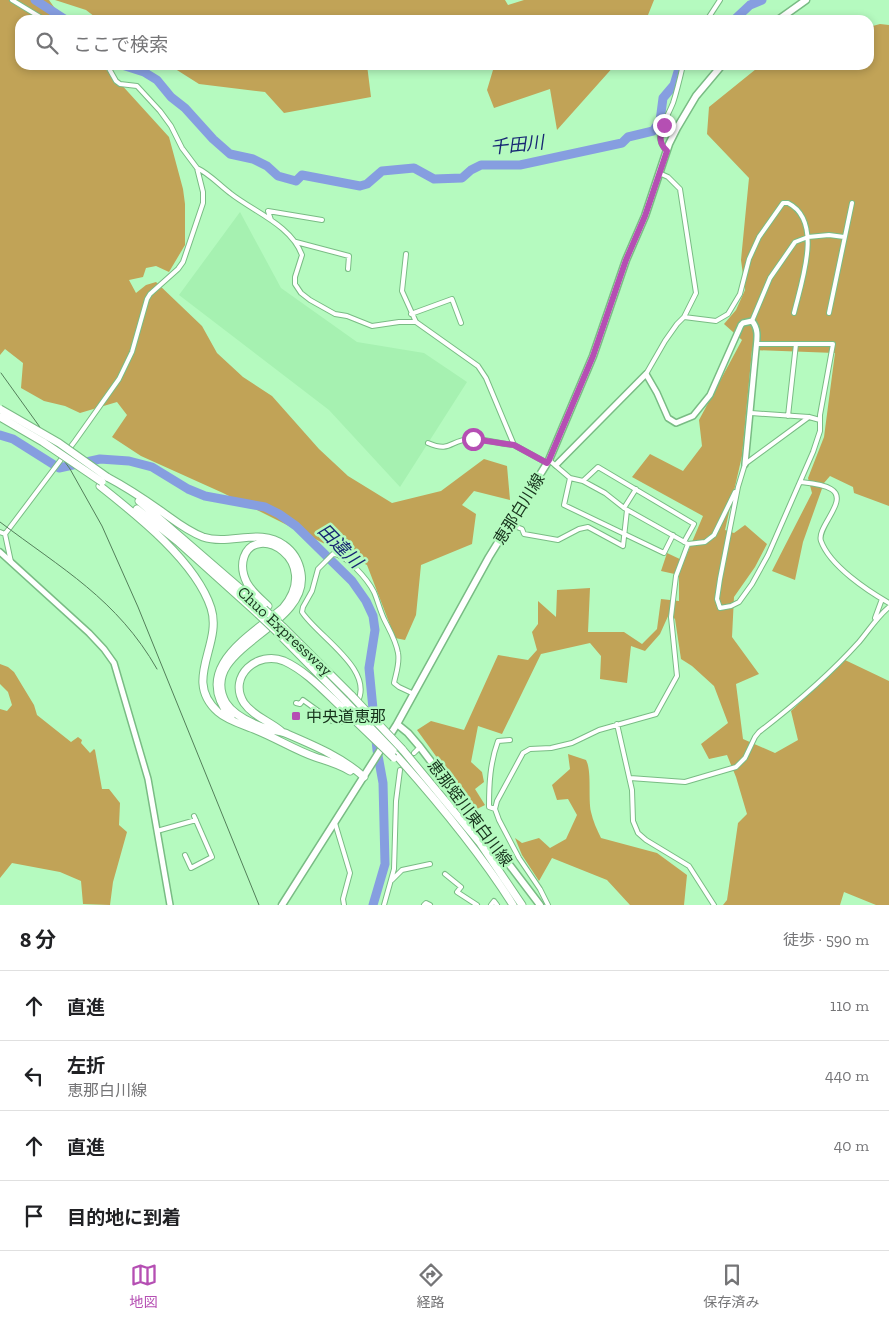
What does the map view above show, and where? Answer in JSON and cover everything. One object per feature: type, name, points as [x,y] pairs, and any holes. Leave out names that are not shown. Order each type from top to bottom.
[{"type":"highway","name":"Chuo Expressway","points":[[0,409],[59,443],[103,482]]},
{"type":"highway","name":"Chuo Expressway","points":[[0,417],[153,512],[263,610],[352,696],[397,754],[480,843],[522,905]]},
{"type":"highway","points":[[103,482],[162,539],[200,586],[210,604],[213,620],[210,644],[202,675],[205,694],[219,713],[314,757],[339,765],[364,777]]},
{"type":"highway","points":[[103,482],[129,488],[188,530],[203,537],[226,540],[252,537],[269,538],[283,545],[295,556],[300,566],[302,578],[294,601],[286,613],[232,657],[223,675],[222,690],[226,702],[242,718],[282,732],[334,756],[354,768],[364,777]]},
{"type":"highway","points":[[233,720],[222,705],[218,695],[217,678],[220,667],[230,652],[290,601],[296,581],[296,570],[290,558],[278,547],[262,543],[248,549],[244,555],[242,569],[263,610]]},
{"type":"highway","name":"Chuo Expressway","points":[[282,628],[343,705]]},
{"type":"highway","points":[[282,732],[252,711],[242,697],[240,683],[242,676],[247,668],[256,661],[274,658],[291,665],[308,676],[397,754],[480,858],[513,905]]},
{"type":"main road","points":[[785,15],[806,0]]},
{"type":"main road","name":"恵那白川線","points":[[282,905],[382,749],[509,524],[548,462],[593,356],[626,260],[645,216],[667,151],[677,128],[696,96],[718,70]]},
{"type":"main road","name":"恵那蛭川東白川線","points":[[397,724],[420,747],[540,905]]},
{"type":"street","points":[[12,0],[37,15]]},
{"type":"street","points":[[710,15],[720,0]]},
{"type":"street","points":[[5,534],[119,379],[132,352],[150,294],[178,269],[186,257],[202,204],[203,192],[197,168],[182,148],[171,126],[160,110],[137,86],[120,84],[116,81],[110,70]]},
{"type":"street","points":[[667,151],[663,147],[660,135],[682,70]]},
{"type":"street","points":[[197,168],[204,171],[238,199],[271,220],[296,242],[302,255],[295,277],[295,284],[301,293],[310,300],[336,314],[372,326],[399,322],[416,322]]},
{"type":"street","points":[[556,465],[640,382],[665,341],[684,317],[696,293],[680,189],[668,177],[659,173]]},
{"type":"street","points":[[684,317],[716,321],[728,314],[740,294],[748,259],[759,237],[783,203],[788,202],[798,210],[806,223],[808,237],[807,252],[794,313]]},
{"type":"street","points":[[829,313],[852,203]]},
{"type":"street","points":[[271,220],[268,211],[322,220]]},
{"type":"street","points":[[757,344],[833,344],[818,442],[768,555],[752,584],[739,602],[720,608],[717,598],[738,488],[745,464],[751,413],[757,344],[757,332],[752,321],[770,278],[794,242],[808,237],[844,236]]},
{"type":"street","points":[[296,242],[349,256],[348,269]]},
{"type":"street","points":[[406,254],[402,291],[411,314],[416,322],[482,370],[514,445]]},
{"type":"street","points":[[411,314],[452,299],[461,323]]},
{"type":"street","points":[[646,374],[658,393],[668,418],[676,423],[688,419],[699,410],[710,395],[741,326],[743,323],[752,321]]},
{"type":"street","points":[[788,416],[796,344]]},
{"type":"street","points":[[751,413],[809,417],[820,420]]},
{"type":"street","points":[[745,464],[809,417]]},
{"type":"street","points":[[428,443],[438,447],[448,447],[470,439],[514,445],[556,465],[570,478],[583,481],[605,493],[625,509],[686,543],[705,542],[714,535],[738,488]]},
{"type":"street","points":[[495,809],[523,752],[530,749],[551,748],[572,743],[617,724],[651,717],[656,714],[678,672],[671,617],[676,576],[694,524],[598,467],[583,481]]},
{"type":"street","points":[[570,478],[564,505],[664,553],[673,536]]},
{"type":"street","points":[[630,778],[685,782],[736,767],[745,758],[755,737],[860,641],[889,605],[864,589],[850,576],[830,555],[820,540],[821,533],[836,502],[835,493],[827,487],[800,482]]},
{"type":"street","points":[[509,524],[522,529],[524,534],[558,540],[579,529],[588,527],[623,546],[625,509],[636,489]]},
{"type":"street","points":[[0,532],[5,534]]},
{"type":"street","points":[[5,534],[12,562]]},
{"type":"street","points":[[0,552],[89,633],[114,663],[148,779],[170,905]]},
{"type":"street","points":[[296,703],[300,704],[303,700],[332,722],[344,722],[348,719],[361,696],[359,679],[355,668],[302,612],[302,608],[312,591],[318,569],[333,554],[343,557],[365,579],[373,591],[384,620],[394,639],[398,653],[394,683],[414,694]]},
{"type":"street","points":[[0,557],[12,562]]},
{"type":"street","points":[[875,620],[882,599]]},
{"type":"street","points":[[617,724],[630,778],[634,820],[638,833],[646,840],[690,866],[714,905]]},
{"type":"street","points":[[510,740],[498,742],[489,780],[489,806],[495,809],[519,858],[540,889],[548,905]]},
{"type":"street","points":[[414,753],[420,747]]},
{"type":"street","points":[[384,905],[394,869],[396,801],[400,770]]},
{"type":"street","points":[[157,831],[195,818],[212,857],[191,868],[184,855]]},
{"type":"street","points":[[335,823],[350,873],[343,899],[344,905]]},
{"type":"street","points":[[390,881],[402,870],[430,864]]},
{"type":"street","points":[[445,874],[461,887],[457,892],[477,905]]},
{"type":"street","points":[[491,905],[494,901],[497,905]]},
{"type":"street","points":[[424,905],[426,902],[430,905]]},
{"type":"shaded area","points":[[0,0],[49,0],[60,15],[15,15],[15,70],[106,70],[169,137],[183,189],[185,245],[169,272],[156,266],[146,268],[143,277],[129,280],[136,293],[146,285],[156,282],[202,326],[217,353],[243,377],[272,396],[319,449],[348,476],[392,503],[441,491],[484,459],[507,466],[510,500],[474,491],[462,505],[476,514],[472,544],[421,565],[416,615],[405,640],[395,638],[367,565],[223,493],[141,456],[112,437],[127,415],[117,402],[80,413],[65,406],[44,401],[21,388],[23,363],[5,349],[0,355]]},
{"type":"shaded area","points":[[55,0],[505,0],[508,5],[524,0],[654,0],[648,15],[92,15],[86,10]]},
{"type":"shaded area","points":[[889,25],[889,506],[854,493],[853,487],[830,476],[824,483],[803,542],[795,580],[772,571],[812,493],[808,478],[824,437],[835,353],[752,350],[742,456],[725,530],[734,533],[745,525],[767,544],[755,567],[734,597],[732,637],[759,674],[736,684],[743,739],[775,753],[798,740],[791,711],[845,660],[889,681],[889,905],[876,905],[844,892],[840,905],[723,905],[727,900],[738,823],[747,814],[727,755],[709,759],[701,744],[728,723],[714,686],[692,666],[681,659],[675,619],[669,614],[660,634],[645,651],[631,646],[627,683],[600,679],[601,656],[590,643],[541,654],[502,734],[478,726],[471,762],[482,772],[484,782],[475,789],[485,805],[475,810],[417,730],[431,721],[464,730],[498,655],[528,660],[537,650],[532,632],[538,624],[538,601],[556,617],[557,590],[590,588],[588,632],[624,632],[642,644],[657,629],[661,599],[679,601],[679,575],[661,571],[667,553],[684,561],[703,516],[632,477],[650,454],[683,471],[702,446],[699,420],[742,340],[724,324],[736,310],[745,290],[741,260],[749,178],[707,134],[709,107],[755,70],[874,70],[874,26]]},
{"type":"shaded area","points":[[177,70],[368,70],[371,97],[284,113],[265,92],[199,84]]},
{"type":"shaded area","points":[[493,70],[611,70],[557,130],[550,89],[494,108],[487,90]]},
{"type":"shaded area","points":[[240,212],[281,288],[357,342],[424,353],[467,382],[400,487],[329,410],[179,295]]},
{"type":"shaded area","points":[[0,664],[14,672],[34,705],[37,715],[71,742],[78,737],[90,753],[95,750],[102,789],[109,789],[120,803],[119,825],[127,832],[113,882],[110,905],[83,904],[81,881],[60,872],[12,863],[0,878],[0,709],[7,711],[12,705],[8,692],[0,684]]},
{"type":"shaded area","points":[[568,754],[586,760],[588,765],[591,812],[601,838],[657,853],[687,875],[684,905],[630,905],[607,880],[552,858],[539,881],[522,855],[515,838],[522,843],[539,838],[550,848],[566,839],[577,815],[568,799],[557,800],[552,785],[570,769]]},
{"type":"waterway","name":"千田川","points":[[35,0],[58,15]]},
{"type":"waterway","name":"千田川","points":[[739,15],[750,5],[762,0]]},
{"type":"waterway","name":"千田川","points":[[138,70],[157,80],[171,97],[185,108],[213,139],[230,154],[253,159],[267,166],[278,176],[296,181],[302,175],[360,186],[367,184],[382,171],[414,168],[434,179],[462,178],[471,170],[481,165],[520,165],[622,143],[628,137],[653,131],[660,121],[663,98],[674,85],[678,70]]},
{"type":"waterway","name":"田違川","points":[[0,435],[13,439],[59,468],[100,459],[129,461],[152,467],[188,489],[205,496],[265,507],[296,526],[352,581],[366,601],[373,616],[375,630],[369,668],[377,750],[383,783],[385,864],[373,905]]},
{"type":"railway","points":[[1,373],[70,469],[102,526],[138,607],[259,905]]},
{"type":"railway","points":[[0,522],[87,587],[106,604],[124,623],[157,669]]},
{"type":"place","name":"中央道恵那","points":[[296,716]]},
{"type":"route","points":[[473,439],[514,445],[547,463],[549,460],[593,356],[626,260],[645,216],[667,151],[663,147],[660,135],[664,125]]}]
